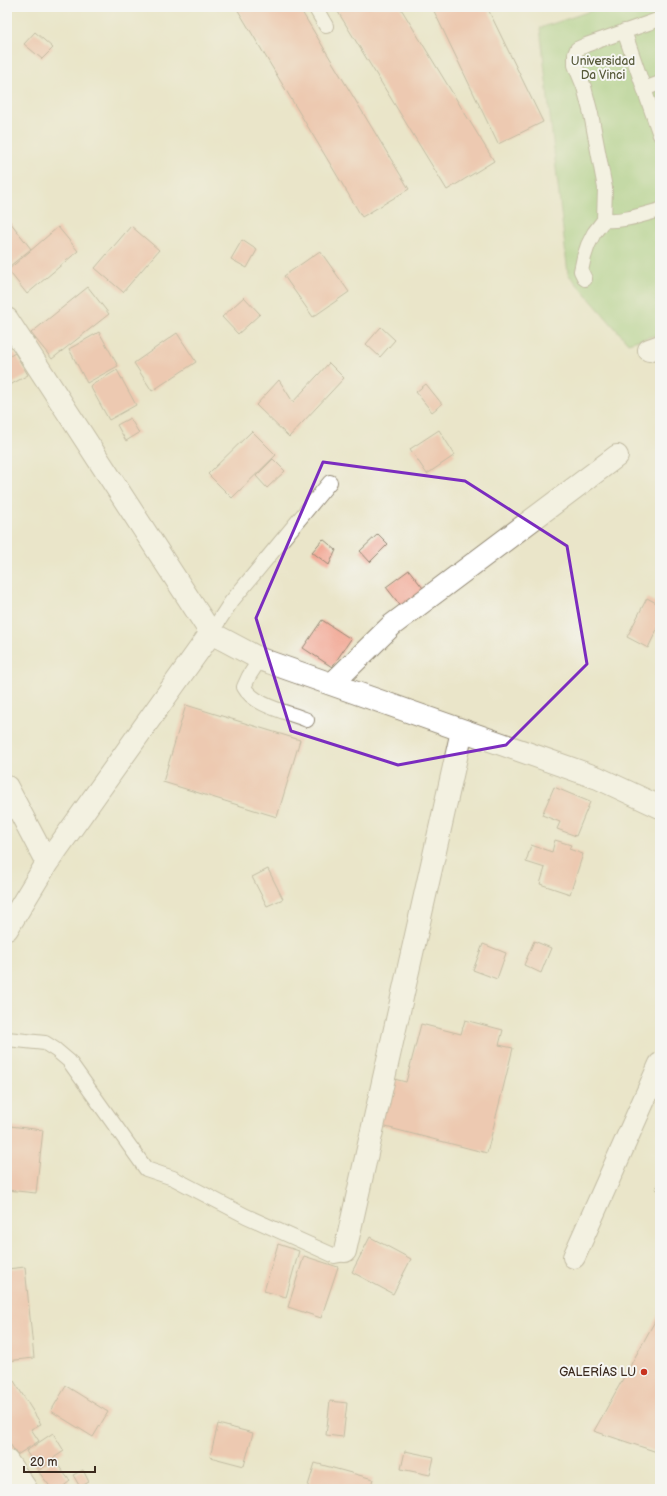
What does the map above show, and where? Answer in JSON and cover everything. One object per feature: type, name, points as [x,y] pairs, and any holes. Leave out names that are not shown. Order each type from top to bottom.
[{"type":"street","points":[[7,319],[211,633],[260,659],[598,778],[660,807]]},
{"type":"street","points":[[332,684],[392,625],[617,456]]},
{"type":"street","points":[[7,929],[47,863],[211,633]]},
{"type":"street","points":[[345,1251],[462,731]]},
{"type":"street","points":[[7,787],[47,863]]},
{"type":"street","points":[[574,1257],[660,1064]]},
{"type":"street","points":[[7,1461],[26,1489]]},
{"type":"lane","points":[[315,7],[326,26]]},
{"type":"lane","points":[[585,279],[581,271],[584,257],[594,233],[604,220],[605,188],[591,114],[584,87],[575,65],[576,49],[586,44],[660,19]]},
{"type":"lane","points":[[624,31],[660,136]]},
{"type":"lane","points":[[644,89],[660,83]]},
{"type":"lane","points":[[604,220],[610,221],[640,216],[660,210]]},
{"type":"lane","points":[[211,633],[231,602],[330,482]]},
{"type":"lane","points":[[260,659],[244,687],[248,694],[258,702],[307,720]]},
{"type":"lane","points":[[7,1039],[45,1043],[69,1061],[146,1169],[173,1178],[246,1216],[335,1256],[340,1255],[345,1251]]},
{"type":"highlighted area","points":[[323,462],[465,481],[567,546],[587,664],[506,745],[398,765],[291,731],[256,618]]},
{"type":"green space","name":"Universidad Da Vinci","points":[[602,7],[660,7],[660,334],[628,343],[568,274],[540,28]]},
{"type":"building","points":[[236,7],[299,7],[409,189],[362,217]]},
{"type":"building","points":[[335,7],[400,7],[494,161],[447,190]]},
{"type":"building","points":[[432,7],[487,7],[543,122],[498,144]]},
{"type":"building","points":[[35,32],[53,48],[42,59],[24,44]]},
{"type":"building","points":[[7,218],[31,249],[10,266],[7,262]]},
{"type":"building","points":[[131,226],[159,250],[123,292],[95,268]]},
{"type":"building","points":[[58,227],[78,251],[27,294],[8,270]]},
{"type":"building","points":[[242,240],[257,250],[247,268],[231,259]]},
{"type":"building","points":[[320,251],[349,292],[313,317],[284,276]]},
{"type":"building","points":[[88,287],[109,314],[52,359],[31,333]]},
{"type":"building","points":[[244,297],[260,314],[238,334],[222,317]]},
{"type":"building","points":[[381,327],[395,340],[380,357],[366,344]]},
{"type":"building","points":[[99,332],[118,366],[87,383],[69,349]]},
{"type":"building","points":[[177,333],[196,362],[152,391],[134,363]]},
{"type":"building","points":[[15,353],[28,375],[10,385],[7,380],[7,358]]},
{"type":"building","points":[[329,363],[344,378],[289,437],[256,405],[279,380],[293,402]]},
{"type":"building","points":[[117,370],[136,405],[109,420],[90,386]]},
{"type":"building","points":[[426,384],[442,404],[432,412],[416,392]]},
{"type":"building","points":[[130,418],[139,433],[126,441],[117,425]]},
{"type":"building","points":[[439,430],[455,455],[427,474],[410,449]]},
{"type":"building","points":[[252,431],[276,455],[232,498],[208,474]]},
{"type":"building","points":[[273,459],[285,471],[267,488],[256,476]]},
{"type":"building","points":[[378,534],[388,544],[370,562],[360,551]]},
{"type":"building","points":[[323,539],[336,550],[329,565],[312,552]]},
{"type":"building","points":[[409,570],[426,592],[403,609],[386,587]]},
{"type":"building","points":[[647,598],[660,605],[660,623],[648,648],[627,637]]},
{"type":"building","points":[[322,620],[351,639],[332,667],[303,648]]},
{"type":"building","points":[[186,705],[300,740],[277,817],[163,782]]},
{"type":"building","points":[[554,787],[590,802],[576,836],[557,829],[560,822],[542,815]]},
{"type":"building","points":[[555,840],[571,845],[569,849],[583,854],[570,894],[540,884],[545,868],[526,862],[531,845],[552,852]]},
{"type":"building","points":[[268,869],[283,899],[267,906],[252,877]]},
{"type":"building","points":[[534,941],[551,948],[541,973],[524,965]]},
{"type":"building","points":[[483,944],[506,953],[497,979],[473,970]]},
{"type":"building","points":[[465,1020],[503,1030],[499,1045],[513,1048],[487,1153],[378,1125],[390,1078],[406,1082],[421,1024],[461,1034]]},
{"type":"building","points":[[10,1126],[43,1130],[36,1193],[7,1190],[7,1152]]},
{"type":"building","points":[[660,1179],[660,1191],[655,1189]]},
{"type":"building","points":[[370,1237],[411,1259],[393,1294],[352,1272]]},
{"type":"building","points":[[278,1244],[299,1251],[286,1297],[264,1291]]},
{"type":"building","points":[[304,1256],[338,1267],[321,1318],[288,1307]]},
{"type":"building","points":[[25,1267],[34,1358],[7,1361],[7,1269]]},
{"type":"building","name":"GALERÍAS LU","points":[[660,1312],[660,1453],[594,1431]]},
{"type":"building","points":[[14,1381],[41,1424],[31,1429],[39,1441],[17,1455],[7,1439],[7,1385]]},
{"type":"building","points":[[66,1386],[108,1412],[93,1437],[51,1411]]},
{"type":"building","points":[[330,1401],[347,1403],[343,1437],[326,1435]]},
{"type":"building","points":[[218,1424],[253,1433],[244,1466],[210,1457]]},
{"type":"building","points":[[53,1433],[64,1451],[37,1469],[26,1451]]},
{"type":"building","points":[[405,1451],[434,1457],[430,1475],[401,1469]]},
{"type":"building","points":[[54,1460],[70,1481],[60,1489],[52,1489],[38,1471]]},
{"type":"building","points":[[315,1463],[373,1479],[370,1489],[307,1489]]},
{"type":"building","points":[[83,1470],[89,1482],[80,1487],[73,1475]]},
{"type":"building","points":[[530,1485],[566,1488],[566,1489],[530,1489]]},
{"type":"place","name":"GALERÍAS LU","points":[[644,1372]]}]
